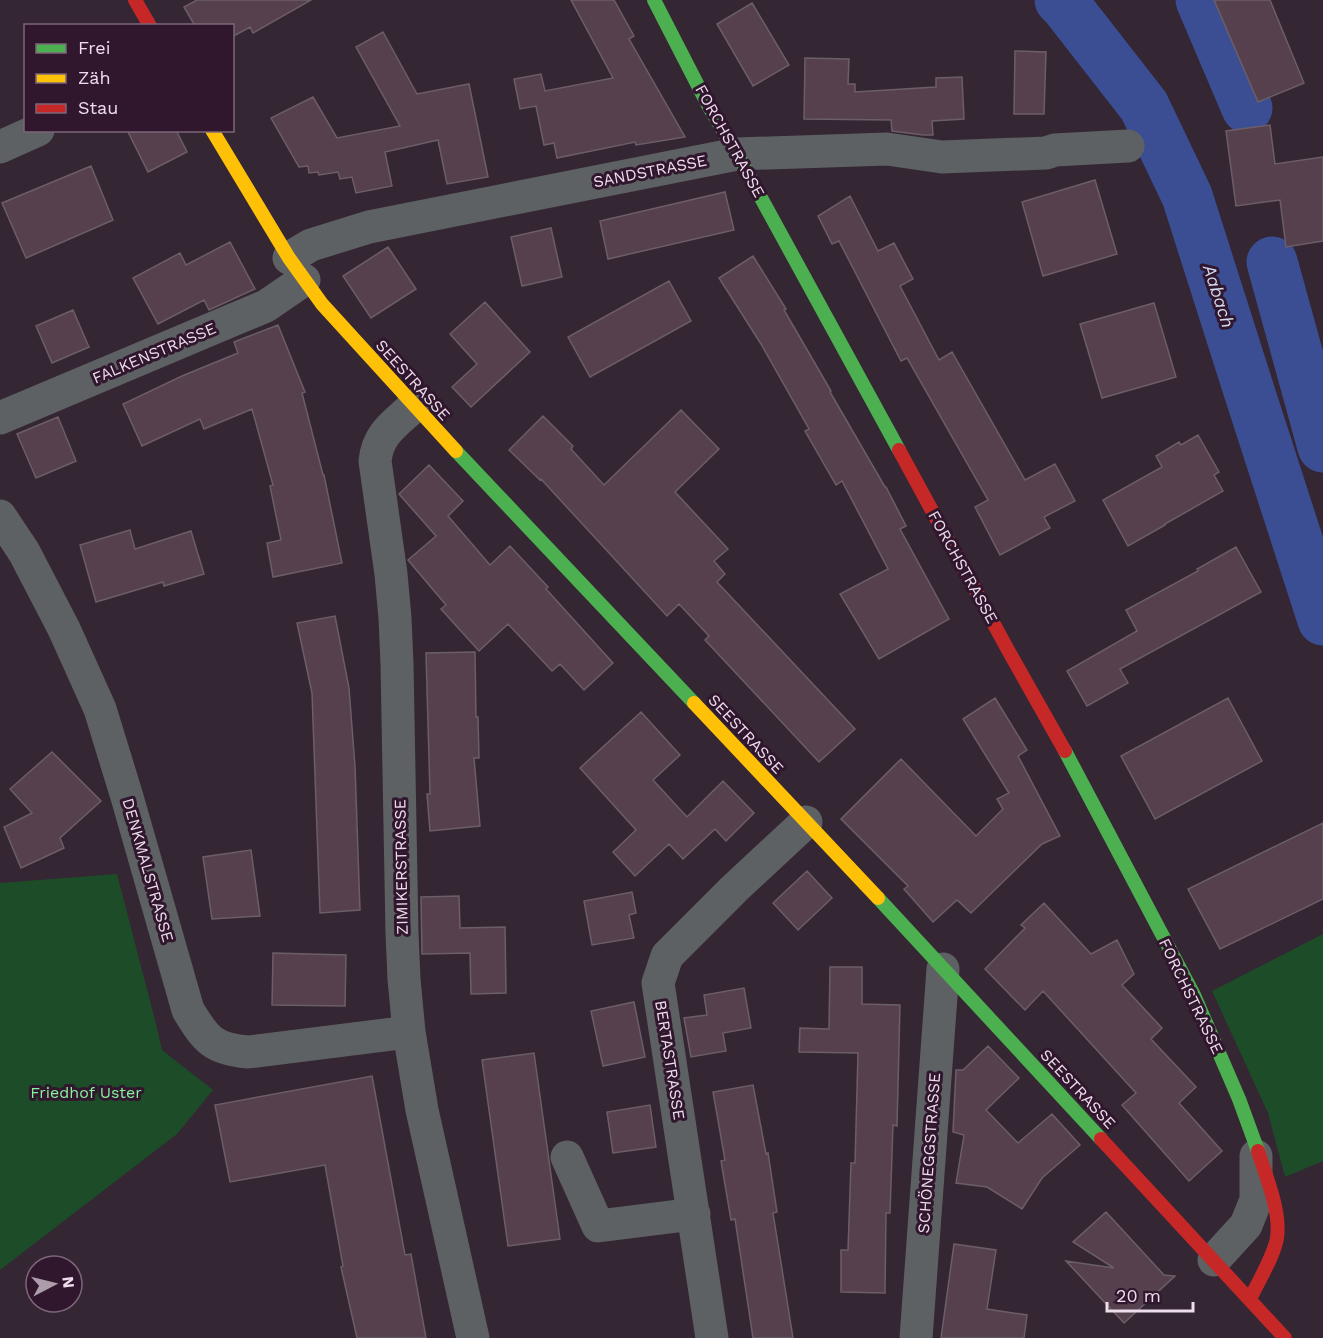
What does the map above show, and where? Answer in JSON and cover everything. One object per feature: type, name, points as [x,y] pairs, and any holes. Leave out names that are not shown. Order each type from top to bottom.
[{"type":"street","name":"FORCHSTRASSE","points":[[654,0],[710,107],[1125,863],[1194,995],[1239,1099],[1276,1207],[1276,1238],[1272,1253],[1250,1299]]},
{"type":"street","points":[[0,147],[34,132]]},
{"type":"street","name":"SEESTRASSE","points":[[213,132],[297,269],[322,304],[414,406],[806,822],[1285,1338]]},
{"type":"street","name":"SANDSTRASSE","points":[[297,269],[311,244],[369,227],[737,154],[887,149],[942,157],[1046,153],[1055,150],[1128,146]]},
{"type":"street","name":"FALKENSTRASSE","points":[[0,418],[266,306],[297,269]]},
{"type":"street","name":"ZIMIKERSTRASSE","points":[[414,406],[381,438],[376,449],[375,461],[395,618],[404,979],[409,1032],[422,1110],[473,1338]]},
{"type":"street","name":"DENKMALSTRASSE","points":[[0,516],[24,552],[64,629],[100,709],[188,1010],[200,1030],[213,1043],[230,1050],[248,1052],[409,1032]]},
{"type":"street","name":"BERTASTRASSE","points":[[712,1338],[658,983],[667,956],[806,822]]},
{"type":"street","name":"SCHÖNEGGSTRASSE","points":[[916,1338],[943,969]]},
{"type":"street","name":"FORCHSTRASSE","points":[[1214,1260],[1246,1225],[1256,1200],[1255,1143]]},
{"type":"street","points":[[567,1157],[598,1226],[694,1214]]},
{"type":"green space","name":"Friedhof Uster","points":[[117,874],[162,1050],[213,1090],[177,1134],[0,1270],[0,883]]},
{"type":"green space","points":[[1323,934],[1323,1161],[1285,1177],[1268,1113],[1212,991]]},
{"type":"building","points":[[197,0],[311,0],[253,33],[250,27],[234,36],[234,24],[194,24],[184,7]]},
{"type":"building","points":[[571,0],[614,0],[634,36],[629,39],[685,137],[636,145],[635,142],[557,158],[554,143],[544,145],[536,106],[520,109],[514,79],[541,74],[545,91],[613,78]]},
{"type":"building","points":[[1214,0],[1270,0],[1304,83],[1258,102]]},
{"type":"building","points":[[752,3],[789,65],[753,86],[717,24]]},
{"type":"building","points":[[383,32],[417,94],[469,84],[488,177],[447,184],[438,140],[385,152],[392,186],[356,193],[352,177],[340,179],[338,172],[319,175],[318,172],[309,173],[308,166],[299,167],[271,118],[313,97],[337,138],[400,126],[356,47]]},
{"type":"building","points":[[1015,51],[1046,52],[1044,114],[1014,114]]},
{"type":"building","points":[[805,58],[849,59],[848,84],[855,84],[855,92],[936,87],[936,78],[962,77],[964,119],[932,121],[933,135],[923,135],[892,131],[891,120],[804,119]]},
{"type":"building","points":[[1270,125],[1275,164],[1323,157],[1323,241],[1286,247],[1280,200],[1236,206],[1226,131]]},
{"type":"building","points":[[128,132],[177,132],[187,152],[148,172]]},
{"type":"building","points":[[91,166],[113,220],[26,258],[2,203]]},
{"type":"building","points":[[1095,180],[1117,254],[1043,276],[1022,202]]},
{"type":"building","points":[[725,192],[734,230],[608,259],[600,221]]},
{"type":"building","points":[[850,196],[878,251],[894,243],[913,279],[900,286],[939,360],[952,352],[1025,480],[1055,464],[1075,501],[1044,517],[1050,528],[1000,555],[975,507],[988,500],[907,358],[901,361],[839,241],[832,244],[818,216]]},
{"type":"building","points":[[551,228],[562,277],[522,286],[511,237]]},
{"type":"building","points":[[230,242],[255,289],[209,310],[204,300],[158,324],[133,278],[180,253],[186,265]]},
{"type":"building","points":[[388,247],[416,289],[371,318],[343,276]]},
{"type":"building","points":[[753,256],[786,309],[784,310],[830,392],[886,487],[906,526],[900,529],[949,619],[879,659],[840,594],[888,569],[842,481],[836,485],[805,431],[809,429],[761,344],[719,278]]},
{"type":"building","points":[[669,281],[691,321],[590,377],[568,337]]},
{"type":"building","points":[[485,302],[530,352],[471,407],[452,387],[477,364],[450,334]]},
{"type":"building","points":[[1154,303],[1176,377],[1102,398],[1080,324]]},
{"type":"building","points":[[73,310],[89,347],[52,363],[36,326]]},
{"type":"building","points":[[278,325],[305,392],[302,393],[324,475],[342,563],[273,577],[267,543],[281,540],[270,486],[273,485],[252,409],[204,429],[200,419],[142,446],[123,404],[238,353],[234,342]]},
{"type":"building","points":[[681,410],[719,449],[675,492],[728,549],[714,561],[725,574],[717,582],[855,729],[819,762],[705,640],[709,636],[679,604],[667,616],[541,479],[509,450],[543,416],[573,446],[571,449],[604,485]]},
{"type":"building","points":[[58,417],[76,461],[36,478],[17,434]]},
{"type":"building","points":[[1198,435],[1219,472],[1214,475],[1223,491],[1128,546],[1103,500],[1162,467],[1156,456],[1179,442],[1181,445]]},
{"type":"building","points":[[429,465],[463,501],[448,516],[490,565],[510,546],[613,663],[584,690],[560,664],[552,671],[508,624],[479,651],[441,609],[446,605],[408,560],[436,536],[399,494]]},
{"type":"building","points":[[130,530],[135,549],[191,531],[204,574],[164,586],[163,582],[96,602],[80,545]]},
{"type":"building","points":[[1236,547],[1261,592],[1120,669],[1128,683],[1087,706],[1067,671],[1137,631],[1126,610],[1198,571],[1197,569]]},
{"type":"building","points":[[335,616],[349,688],[355,766],[360,910],[320,913],[312,693],[297,623]]},
{"type":"building","points":[[475,652],[479,758],[474,758],[480,826],[430,831],[427,794],[430,794],[426,653]]},
{"type":"building","points":[[995,698],[1027,750],[1018,756],[1060,836],[1042,844],[971,913],[957,900],[933,922],[904,889],[908,886],[841,819],[901,759],[976,836],[1003,809],[997,799],[1009,793],[963,719]]},
{"type":"building","points":[[1228,698],[1262,761],[1155,819],[1121,756]]},
{"type":"building","points":[[641,712],[680,755],[653,780],[687,817],[723,781],[754,813],[726,841],[715,829],[683,859],[669,844],[635,876],[613,852],[636,830],[580,768]]},
{"type":"building","points":[[52,752],[101,801],[60,838],[64,848],[21,868],[4,827],[32,813],[10,789]]},
{"type":"building","points":[[1323,823],[1323,899],[1220,949],[1188,889]]},
{"type":"building","points":[[251,850],[260,916],[212,919],[203,857]]},
{"type":"building","points":[[807,871],[832,898],[798,930],[773,903]]},
{"type":"building","points":[[632,892],[636,913],[629,915],[634,938],[592,945],[584,901]]},
{"type":"building","points":[[459,896],[460,928],[505,927],[506,993],[471,994],[470,953],[422,954],[421,897]]},
{"type":"building","points":[[1044,903],[1091,954],[1117,940],[1134,974],[1122,985],[1162,1028],[1151,1039],[1196,1087],[1179,1103],[1222,1151],[1189,1181],[1122,1105],[1136,1093],[1043,991],[1025,1010],[985,969],[1025,928],[1021,925]]},
{"type":"building","points":[[273,953],[346,955],[345,1006],[272,1005]]},
{"type":"building","points":[[830,967],[862,967],[862,1004],[900,1005],[897,1126],[893,1125],[890,1213],[886,1213],[885,1293],[841,1292],[841,1250],[848,1250],[851,1163],[855,1163],[858,1053],[799,1052],[800,1028],[829,1029]]},
{"type":"building","points":[[744,988],[751,1028],[723,1033],[726,1051],[691,1057],[684,1018],[707,1015],[704,995]]},
{"type":"building","points":[[634,1002],[645,1057],[603,1066],[591,1011]]},
{"type":"building","points":[[988,1046],[1019,1078],[986,1110],[1018,1143],[1052,1114],[1080,1145],[1042,1178],[1022,1209],[987,1187],[956,1183],[964,1135],[953,1132],[956,1070],[963,1070]]},
{"type":"building","points":[[534,1053],[560,1239],[508,1246],[482,1060]]},
{"type":"building","points":[[372,1076],[405,1255],[411,1254],[426,1338],[357,1338],[341,1267],[343,1266],[325,1165],[230,1182],[215,1105]]},
{"type":"building","points":[[753,1085],[766,1154],[768,1153],[777,1212],[773,1213],[793,1338],[753,1338],[735,1219],[731,1220],[721,1161],[725,1160],[713,1092]]},
{"type":"building","points":[[650,1105],[656,1147],[613,1153],[607,1112]]},
{"type":"building","points":[[1106,1212],[1164,1275],[1175,1276],[1124,1323],[1066,1261],[1114,1268],[1073,1242]]},
{"type":"building","points":[[954,1244],[996,1250],[987,1309],[1027,1315],[1024,1338],[941,1338]]},
{"type":"waterway","name":"Aabach","points":[[1060,0],[1144,106],[1187,196],[1323,620]]},
{"type":"waterway","points":[[1201,0],[1247,108]]},
{"type":"waterway","points":[[1272,262],[1323,447]]},
{"type":"traffic: fast","points":[[654,0],[709,107],[899,450]]},
{"type":"traffic: fast","points":[[456,451],[694,703]]},
{"type":"traffic: fast","points":[[1065,751],[1194,995],[1239,1099],[1258,1151]]},
{"type":"traffic: fast","points":[[878,898],[1101,1139]]},
{"type":"traffic: slow","points":[[213,132],[289,258],[322,304],[456,451]]},
{"type":"traffic: slow","points":[[694,703],[878,898]]},
{"type":"traffic: jam","points":[[135,0],[149,24]]},
{"type":"traffic: jam","points":[[899,450],[1065,751]]},
{"type":"traffic: jam","points":[[1101,1139],[1285,1338]]},
{"type":"traffic: jam","points":[[1250,1299],[1273,1253],[1278,1228],[1272,1194],[1258,1151]]}]
